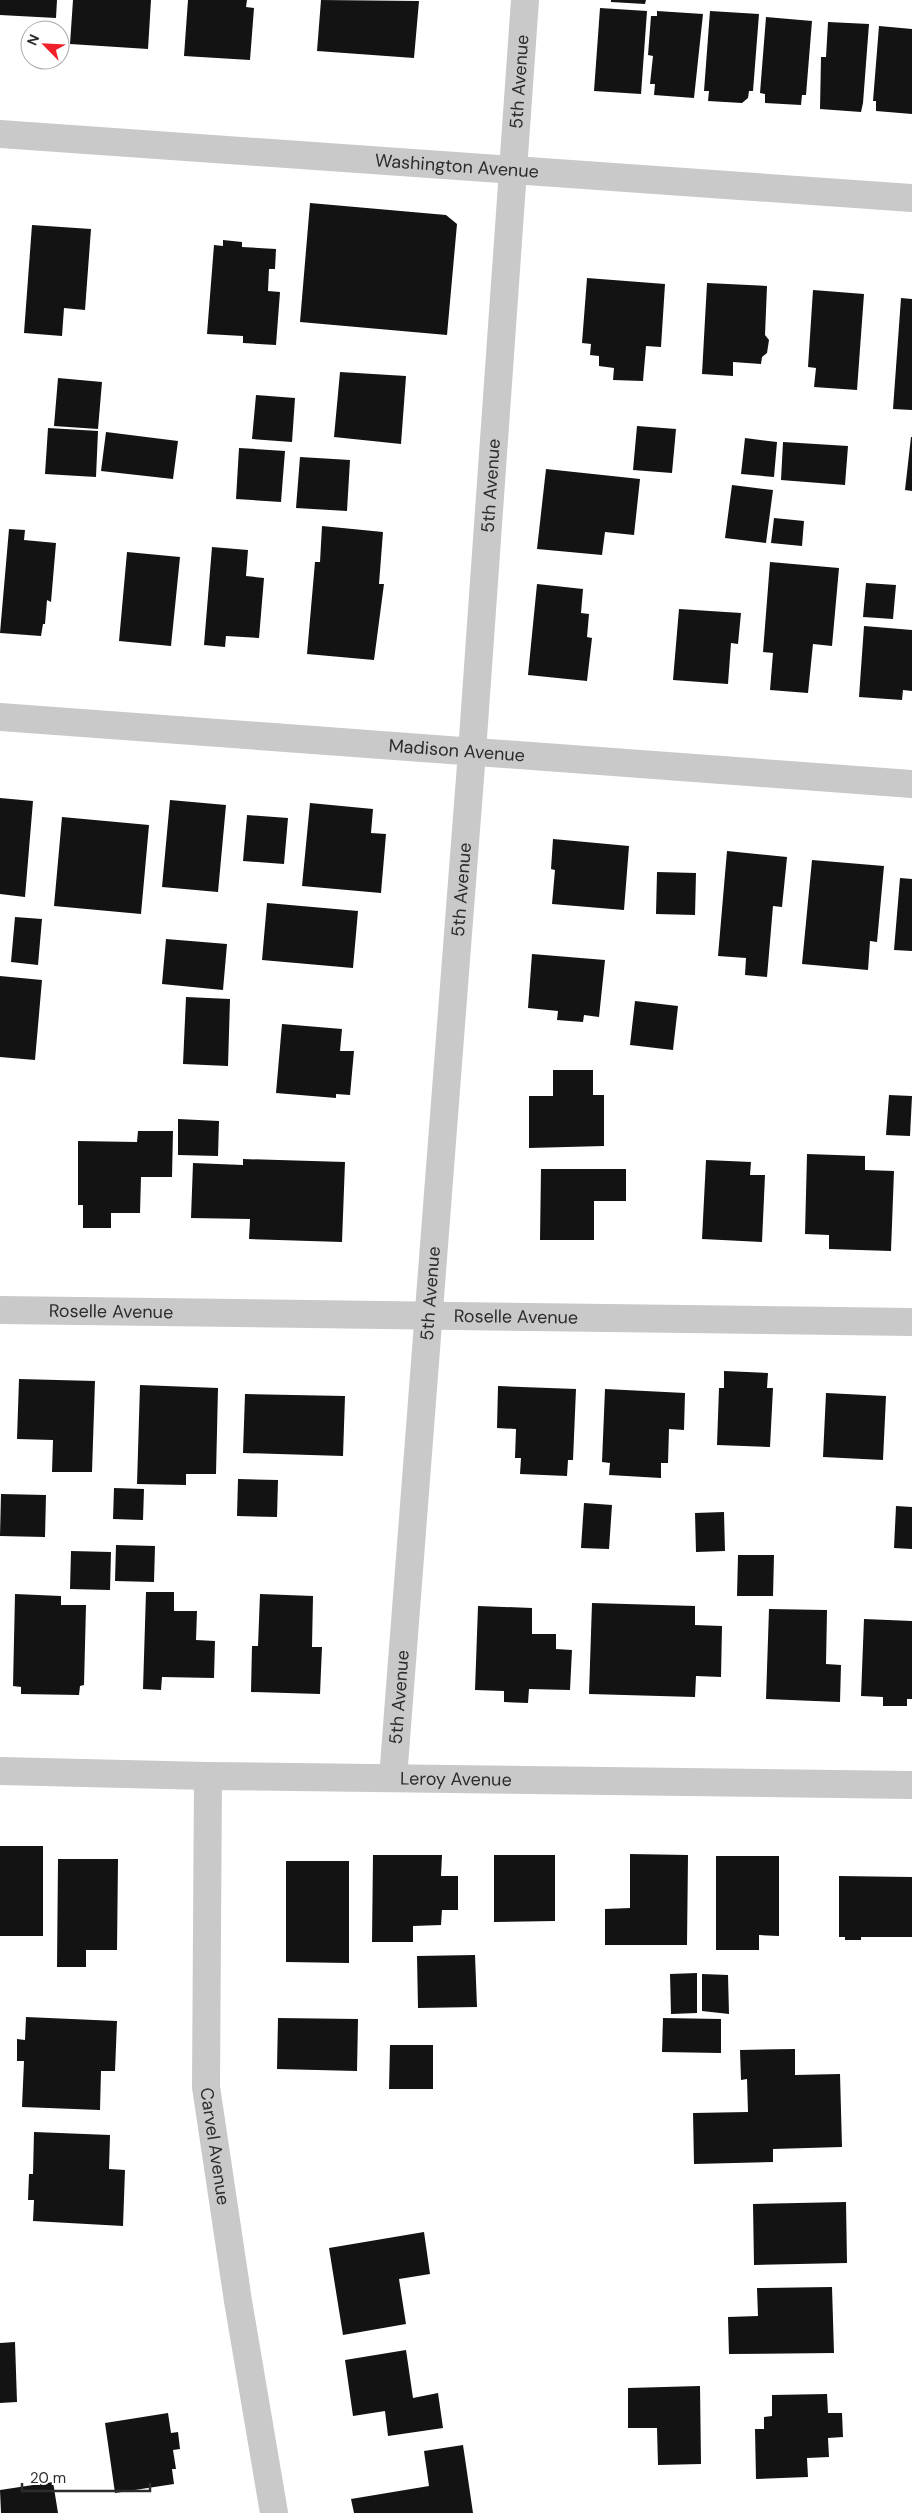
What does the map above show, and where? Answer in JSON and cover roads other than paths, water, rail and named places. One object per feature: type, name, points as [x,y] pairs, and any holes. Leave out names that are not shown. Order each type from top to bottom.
[{"type":"street","name":"5th Avenue","points":[[393,1778],[472,752],[525,0]]},
{"type":"street","name":"Washington Avenue","points":[[0,134],[912,198]]},
{"type":"street","name":"Madison Avenue","points":[[0,717],[912,784]]},
{"type":"street","name":"Roselle Avenue","points":[[0,1310],[428,1314],[912,1322]]},
{"type":"street","name":"Leroy Avenue","points":[[0,1771],[208,1776],[912,1785]]},
{"type":"street","name":"Carvel Avenue","points":[[208,1776],[206,2087],[238,2301],[274,2513]]}]
